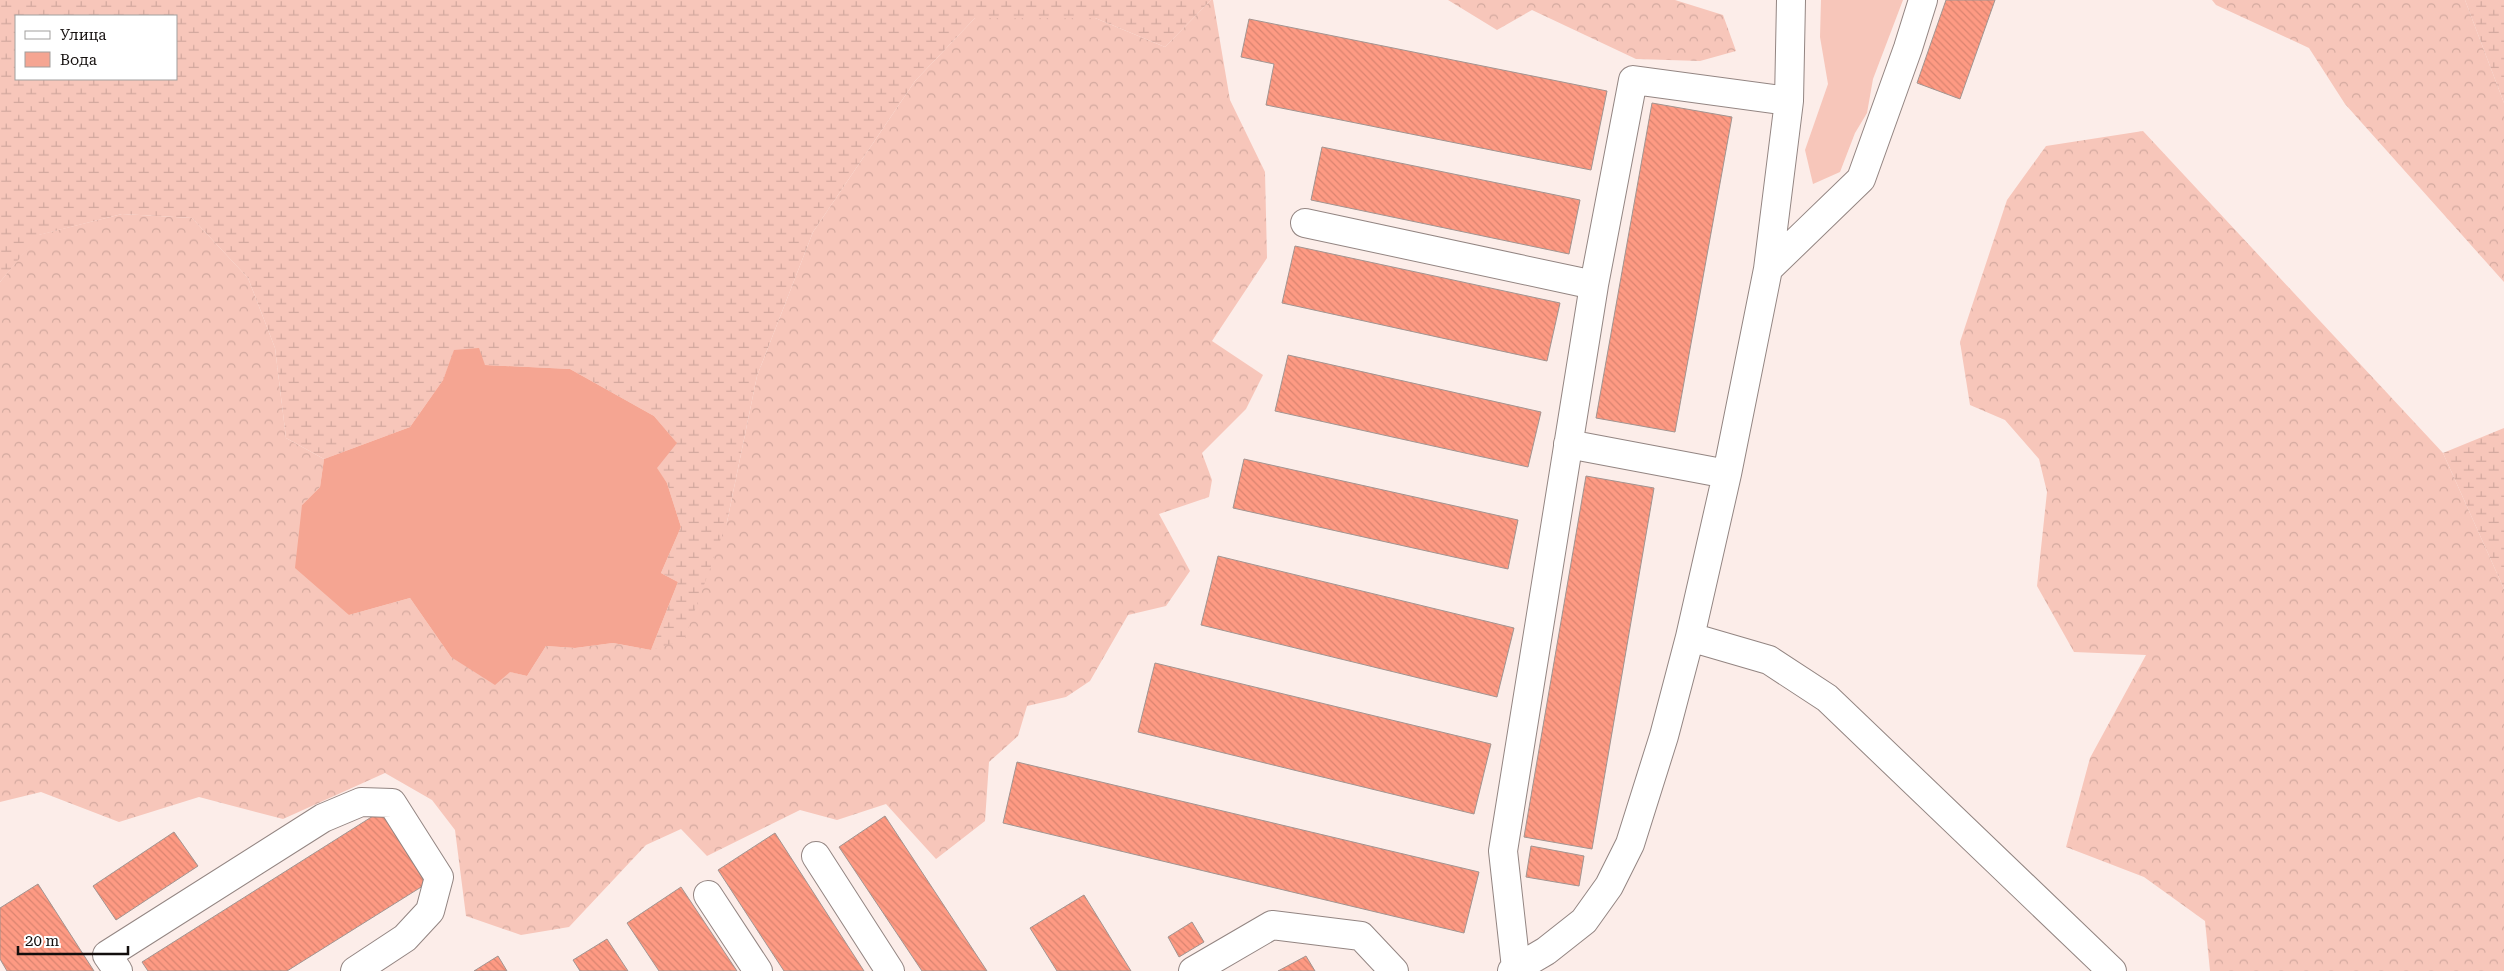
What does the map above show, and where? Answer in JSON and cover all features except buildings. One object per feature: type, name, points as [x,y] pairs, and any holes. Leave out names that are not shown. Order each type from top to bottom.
[{"type":"street","points":[[1789,101],[1633,80],[1594,285],[1503,851],[1514,970],[1546,951],[1584,921],[1609,886],[1630,844],[1664,736],[1690,637],[1727,474],[1768,269],[1789,101],[1791,0]]},
{"type":"street","points":[[1768,269],[1861,179],[1908,48],[1923,0]]},
{"type":"street","points":[[1305,223],[1594,285]]},
{"type":"street","points":[[1568,444],[1727,474]]},
{"type":"street","points":[[1690,637],[1769,660],[1827,698],[2112,971]]},
{"type":"street","points":[[118,971],[107,955],[323,818],[361,802],[392,803],[439,877],[430,911],[405,938],[355,971]]},
{"type":"street","points":[[816,856],[890,971]]},
{"type":"street","points":[[708,895],[758,971]]},
{"type":"street","points":[[1193,971],[1272,925],[1361,936],[1394,971]]},
{"type":"green space","points":[[0,0],[1211,0],[1165,47],[1095,18],[975,18],[915,81],[813,232],[757,376],[727,522],[684,640],[651,650],[678,582],[661,573],[681,527],[667,483],[656,468],[676,442],[654,416],[570,369],[485,365],[455,350],[443,380],[410,427],[324,459],[286,438],[275,348],[248,278],[192,218],[122,214],[39,235],[0,282]]},
{"type":"green space","points":[[1213,0],[1230,100],[1265,172],[1267,258],[1212,341],[1263,375],[1246,409],[1202,453],[1212,480],[1209,497],[1159,514],[1190,571],[1166,606],[1128,615],[1090,681],[1066,697],[1027,706],[1018,736],[989,762],[985,821],[936,859],[886,804],[837,820],[800,810],[707,856],[681,829],[646,845],[569,927],[521,935],[466,916],[455,830],[432,800],[385,773],[283,819],[199,797],[119,822],[41,792],[0,802],[0,282],[38,235],[122,214],[192,218],[248,278],[275,348],[286,438],[324,459],[320,487],[302,505],[349,615],[410,598],[451,657],[527,676],[546,646],[575,648],[613,643],[651,650],[727,522],[757,376],[813,232],[915,81],[975,18],[1095,18],[1165,47]]},
{"type":"green space","points":[[1448,0],[1675,0],[1723,15],[1736,51],[1700,61],[1636,59],[1532,10],[1497,30]]},
{"type":"green space","points":[[1821,0],[1903,0],[1873,79],[1867,113],[1855,133],[1840,172],[1813,184],[1805,150],[1828,84],[1820,37]]},
{"type":"green space","points":[[2212,0],[2465,0],[2504,103],[2504,282],[2345,104],[2309,48],[2216,5]]},
{"type":"green space","points":[[2465,0],[2504,0],[2504,103]]},
{"type":"green space","points":[[2143,131],[2443,453],[2504,589],[2504,971],[2210,971],[2205,921],[2144,877],[2066,847],[2090,758],[2146,655],[2074,652],[2037,586],[2047,492],[2039,459],[2005,420],[1970,405],[1960,342],[2007,200],[2046,146]]},
{"type":"green space","points":[[2504,428],[2504,589],[2443,453]]},
{"type":"water","points":[[479,348],[485,365],[570,369],[654,416],[677,443],[657,468],[667,483],[681,527],[661,573],[678,582],[651,650],[613,643],[575,648],[546,646],[527,676],[510,672],[495,685],[451,657],[410,598],[349,615],[295,568],[302,505],[320,487],[324,459],[410,427],[443,380],[454,350]]}]
